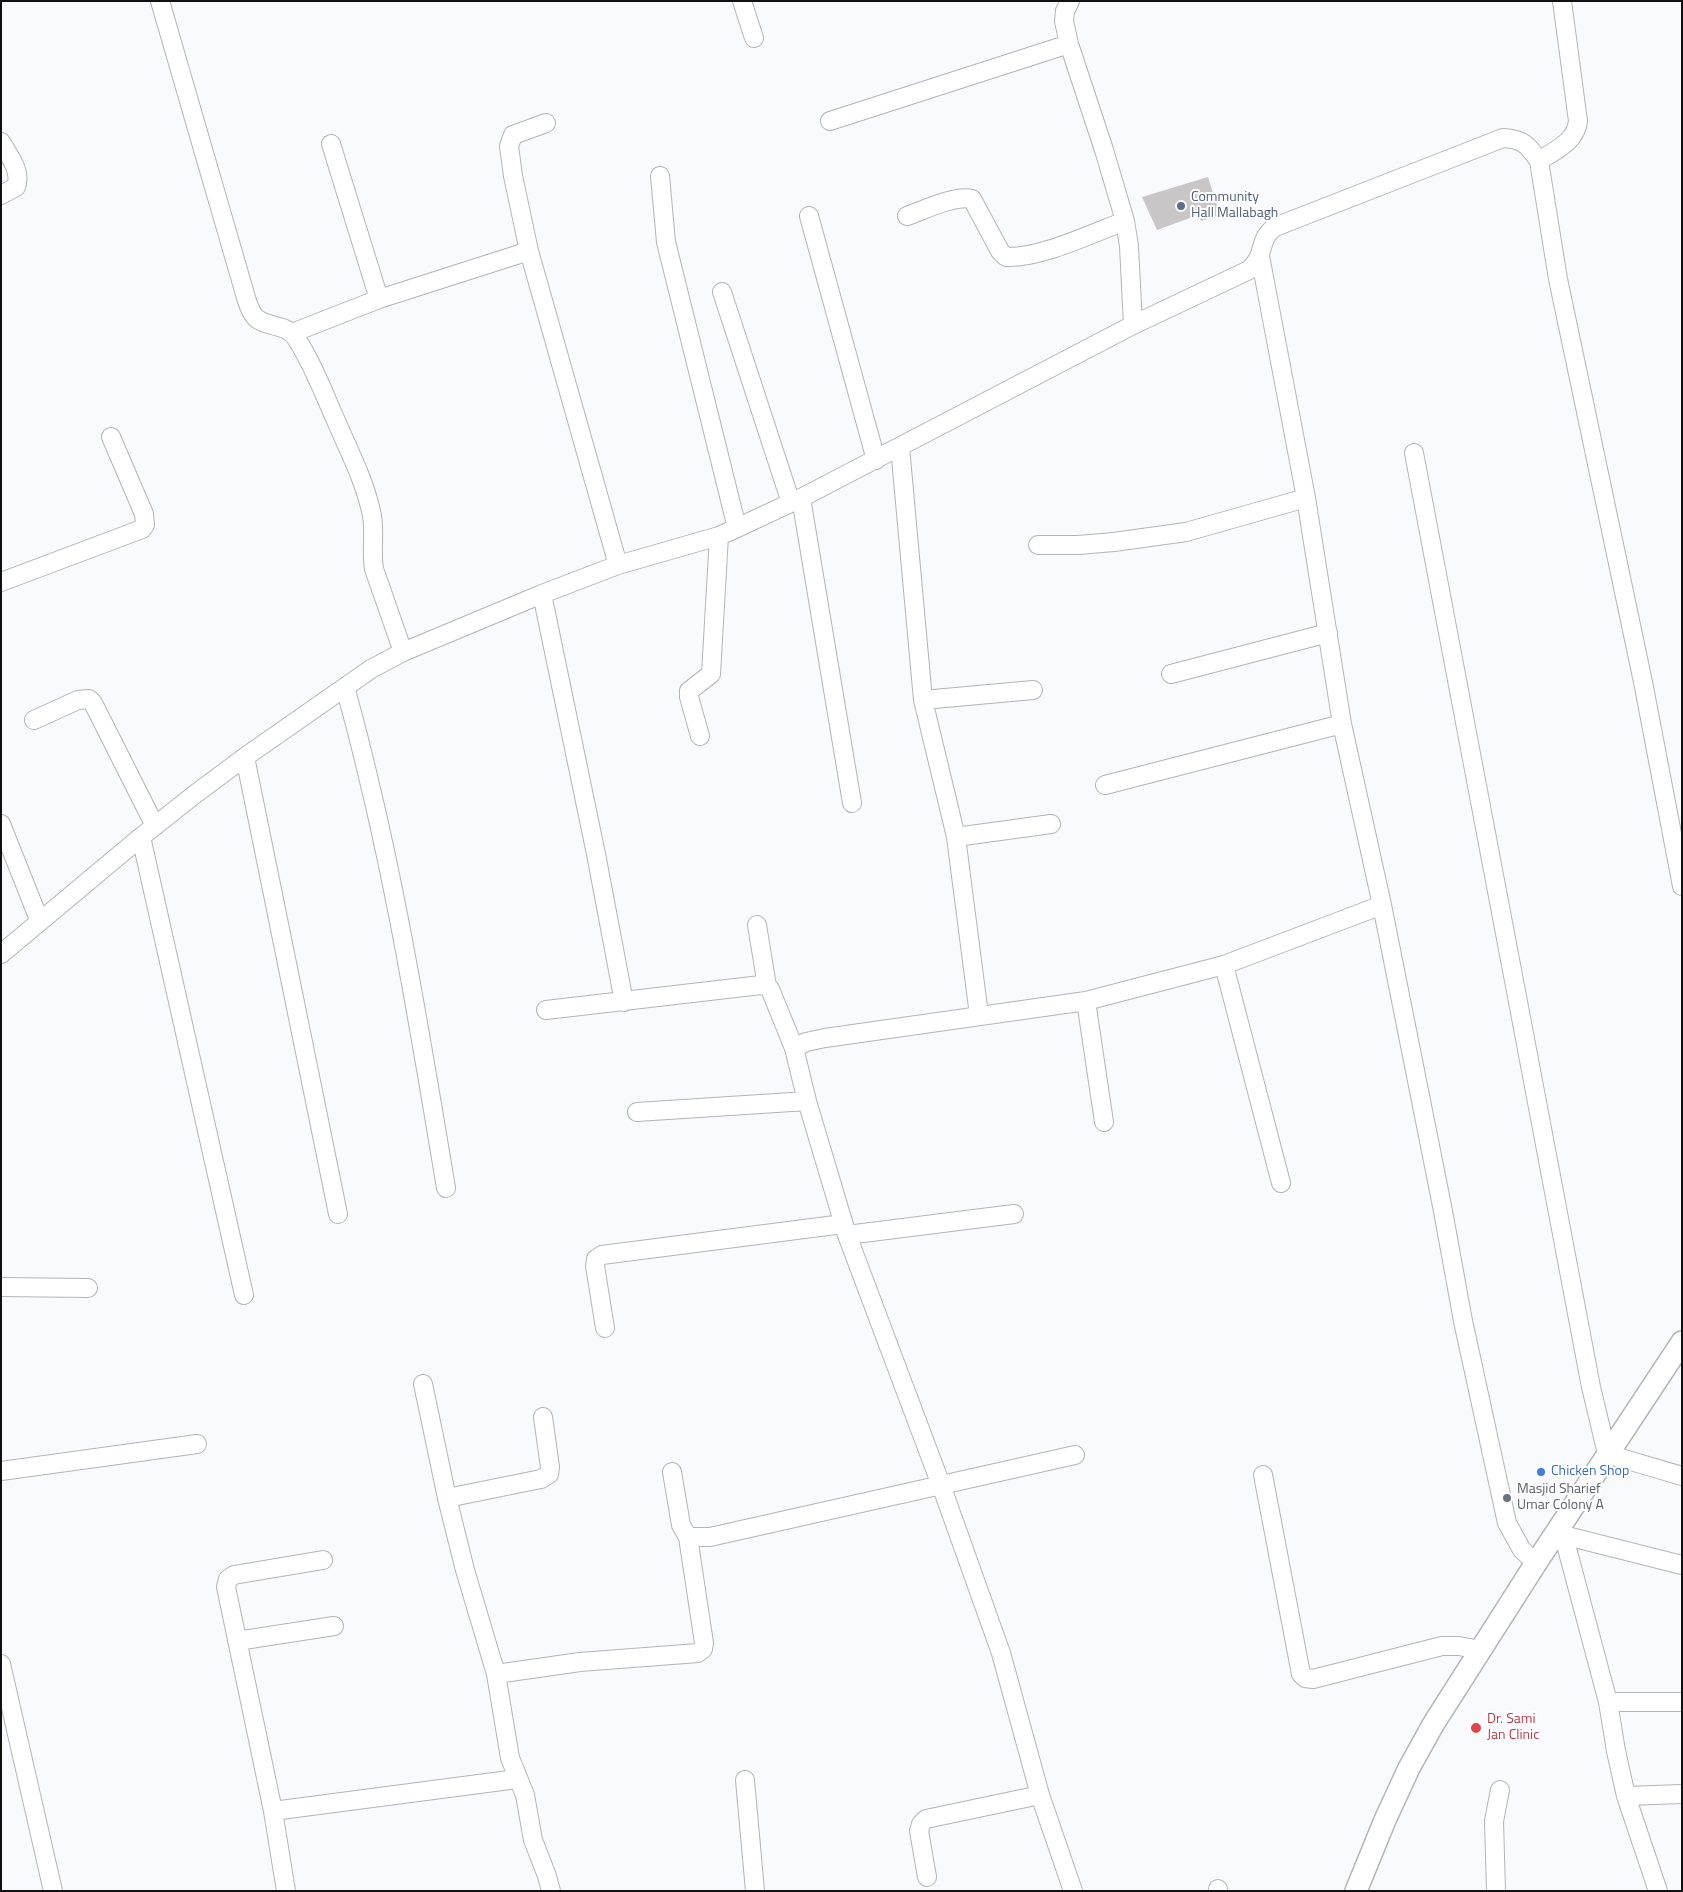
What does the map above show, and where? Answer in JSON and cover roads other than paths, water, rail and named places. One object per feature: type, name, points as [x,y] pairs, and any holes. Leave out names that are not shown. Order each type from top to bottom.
[{"type":"street","points":[[160,1],[251,312],[256,318],[292,332],[318,378],[356,466],[368,499],[374,534],[372,559],[374,569],[403,652]]},
{"type":"street","points":[[742,1],[754,38]]},
{"type":"street","points":[[1070,1],[1065,11],[1064,21],[1069,44],[1125,221],[1129,246],[1133,325]]},
{"type":"street","points":[[1539,160],[1572,139],[1577,131],[1578,121],[1562,1]]},
{"type":"street","points":[[830,121],[1069,44]]},
{"type":"street","points":[[546,123],[513,135],[509,146],[513,176],[529,251],[618,565]]},
{"type":"street","points":[[1,954],[148,831],[245,757],[371,670],[403,652],[542,594],[618,565],[719,536],[737,528],[876,460],[1133,325],[1249,270],[1257,263],[1268,232],[1275,227],[1503,138],[1515,138],[1529,146],[1539,160],[1558,279],[1643,682],[1682,886]]},
{"type":"street","points":[[1,142],[17,172],[18,180],[16,187],[1,195]]},
{"type":"street","points":[[332,144],[380,299]]},
{"type":"street","points":[[660,176],[666,242],[737,528]]},
{"type":"street","points":[[907,216],[964,197],[972,199],[1000,251],[1006,257],[1040,252],[1125,221]]},
{"type":"street","points":[[809,216],[876,460]]},
{"type":"street","points":[[292,332],[380,299],[529,251]]},
{"type":"street","points":[[1260,256],[1306,498],[1342,724],[1382,905],[1463,1321],[1507,1523],[1522,1550],[1536,1563]]},
{"type":"street","points":[[722,292],[796,500],[852,803]]},
{"type":"street","points":[[1,582],[142,529],[145,525],[144,514],[111,437]]},
{"type":"street","points":[[900,447],[922,700],[956,838],[979,1015]]},
{"type":"street","points":[[1414,453],[1590,1387],[1607,1454]]},
{"type":"street","points":[[1038,545],[1078,545],[1169,535],[1186,532],[1306,498]]},
{"type":"street","points":[[700,736],[689,692],[711,674],[719,536]]},
{"type":"street","points":[[542,594],[596,854],[624,1002]]},
{"type":"street","points":[[1171,674],[1328,633]]},
{"type":"street","points":[[345,688],[361,746],[398,909],[446,1188]]},
{"type":"street","points":[[922,700],[1033,690]]},
{"type":"street","points":[[34,720],[78,700],[89,699],[93,703],[148,831],[244,1295]]},
{"type":"street","points":[[1105,785],[1342,724]]},
{"type":"street","points":[[245,757],[338,1214]]},
{"type":"street","points":[[1,824],[40,922]]},
{"type":"street","points":[[956,838],[1050,824]]},
{"type":"street","points":[[794,1048],[806,1042],[825,1038],[1086,1001],[1224,965],[1382,905]]},
{"type":"street","points":[[757,924],[767,986],[770,989],[794,1048],[807,1101],[845,1229],[941,1485],[1001,1653],[1040,1795],[1073,1891]]},
{"type":"street","points":[[1224,965],[1281,1183]]},
{"type":"street","points":[[546,1010],[761,985],[767,986]]},
{"type":"street","points":[[1086,1001],[1104,1122]]},
{"type":"street","points":[[637,1112],[807,1101]]},
{"type":"street","points":[[604,1328],[595,1266],[596,1259],[602,1255],[845,1229],[1014,1214]]},
{"type":"street","points":[[1,1287],[88,1288]]},
{"type":"street","points":[[1356,1891],[1384,1820],[1409,1768],[1434,1723],[1536,1563],[1562,1530],[1607,1454],[1682,1342]]},
{"type":"street","points":[[423,1384],[447,1498],[465,1570],[496,1674],[510,1758],[525,1795],[533,1840],[551,1891]]},
{"type":"street","points":[[447,1498],[540,1479],[549,1474],[550,1467],[543,1417]]},
{"type":"street","points":[[1,1471],[197,1444]]},
{"type":"street","points":[[1607,1454],[1682,1476]]},
{"type":"street","points":[[688,1537],[710,1537],[1075,1456]]},
{"type":"street","points":[[496,1674],[580,1662],[698,1653],[703,1649],[704,1643],[688,1537],[682,1525],[672,1472]]},
{"type":"street","points":[[1263,1475],[1301,1674],[1305,1678],[1313,1679],[1442,1646],[1459,1646],[1480,1650]]},
{"type":"street","points":[[1562,1530],[1682,1565]]},
{"type":"street","points":[[1562,1530],[1608,1702],[1616,1752],[1626,1796],[1658,1891]]},
{"type":"street","points":[[286,1891],[273,1811],[226,1587],[228,1579],[234,1575],[323,1560]]},
{"type":"street","points":[[238,1641],[334,1626]]},
{"type":"street","points":[[1,1664],[53,1891]]},
{"type":"street","points":[[1608,1702],[1682,1702]]},
{"type":"street","points":[[273,1811],[517,1779]]},
{"type":"street","points":[[745,1780],[754,1891]]},
{"type":"street","points":[[1496,1891],[1494,1821],[1500,1790]]},
{"type":"street","points":[[1626,1796],[1682,1794]]},
{"type":"street","points":[[927,1877],[920,1831],[921,1824],[926,1819],[1040,1795]]},
{"type":"place","name":"Community Hall Mallabagh","points":[[1181,206]]},
{"type":"place","name":"Chicken Shop","points":[[1541,1472]]},
{"type":"place","name":"Masjid Sharief Umar Colony A","points":[[1507,1498]]},
{"type":"place","name":"Dr. Sami Jan Clinic","points":[[1476,1728]]}]
